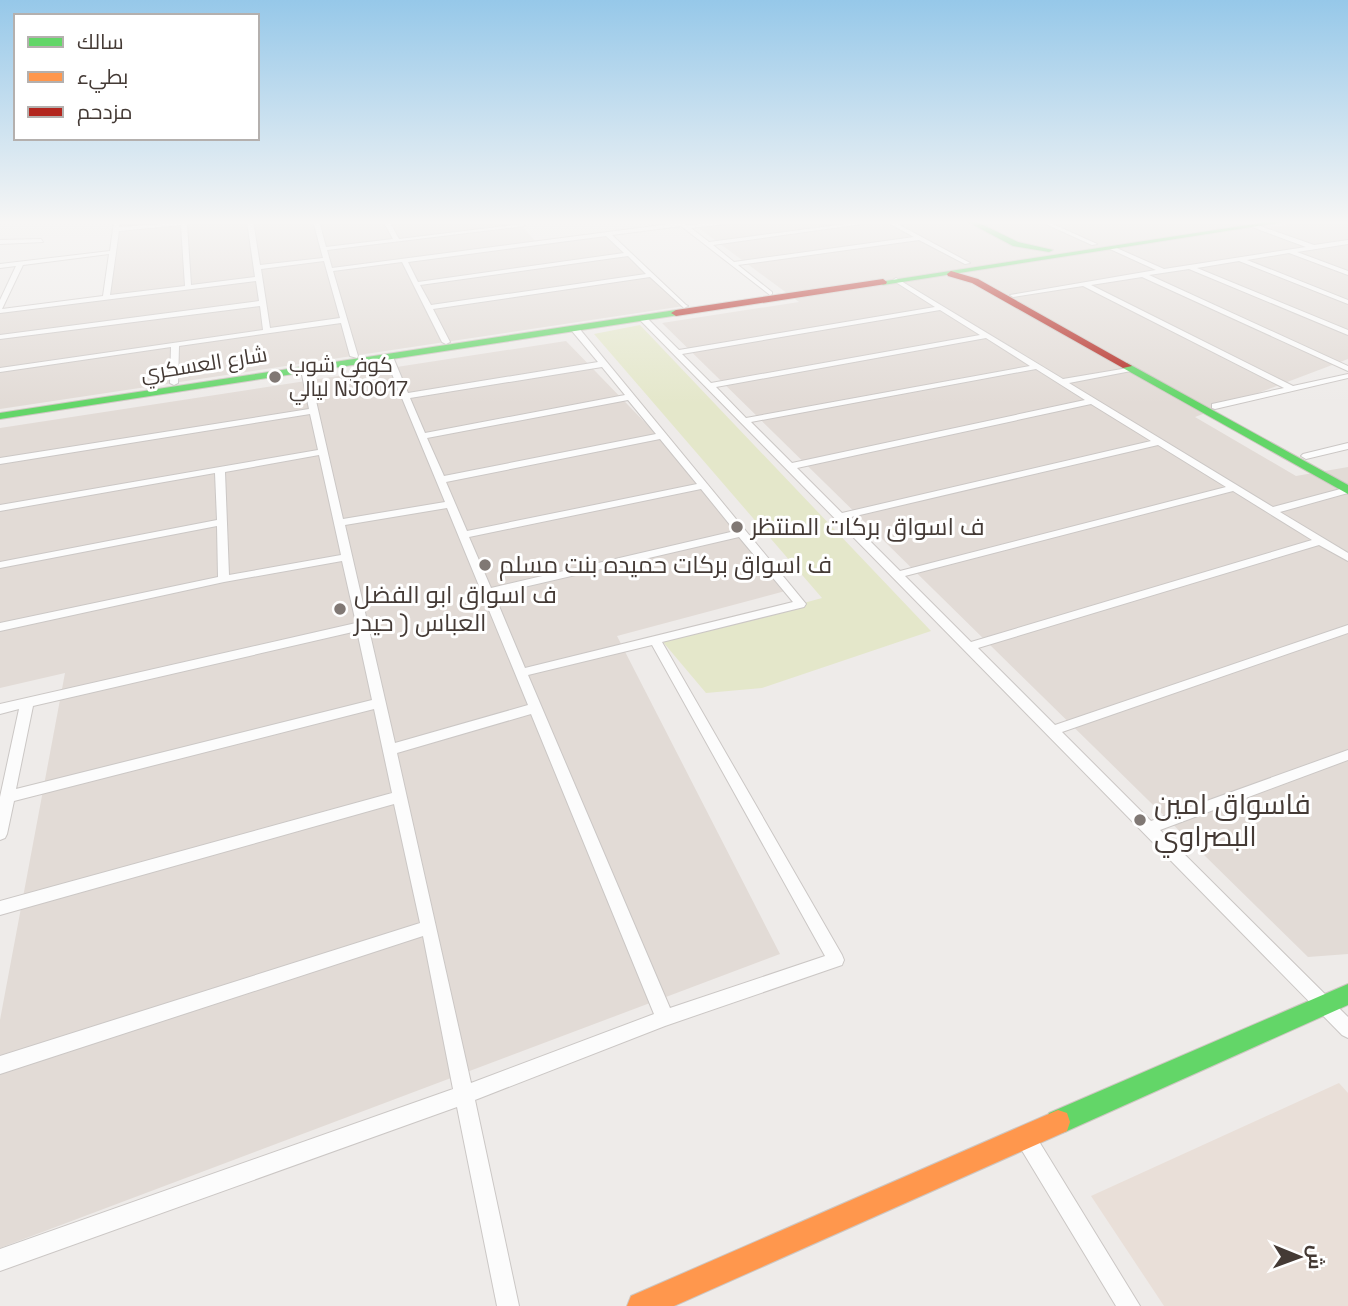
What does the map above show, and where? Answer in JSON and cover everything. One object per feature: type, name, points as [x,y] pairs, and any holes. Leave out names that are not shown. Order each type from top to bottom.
[{"type":"main road","name":"شارع العسكري","points":[[232,377],[305,370],[860,282]]},
{"type":"main road","name":"شارع العسكري","points":[[843,285],[875,282]]},
{"type":"main road","points":[[999,282],[1013,295],[1348,478]]},
{"type":"main road","points":[[1004,282],[1131,369],[1348,490]]},
{"type":"main road","name":"شارع العسكري","points":[[0,416],[354,356],[770,293],[817,289]]},
{"type":"main road","name":"شارع العسكري","points":[[0,409],[174,383],[201,382]]},
{"type":"main road","points":[[640,1306],[1348,993]]},
{"type":"street","points":[[12,282],[0,309],[236,282]]},
{"type":"street","points":[[106,298],[108,282]]},
{"type":"street","points":[[188,282],[188,288]]},
{"type":"street","points":[[260,282],[267,331]]},
{"type":"street","points":[[333,282],[354,356]]},
{"type":"street","points":[[431,282],[416,284],[446,342]]},
{"type":"street","points":[[428,308],[605,282]]},
{"type":"street","points":[[659,282],[684,306]]},
{"type":"street","points":[[756,282],[770,293]]},
{"type":"street","points":[[899,282],[1348,558]]},
{"type":"street","points":[[1013,295],[1100,282]]},
{"type":"street","points":[[1158,282],[1348,369]]},
{"type":"street","points":[[1225,282],[1348,333]]},
{"type":"street","points":[[1297,282],[1348,302]]},
{"type":"street","points":[[1084,284],[1292,389]]},
{"type":"street","points":[[0,337],[263,303]]},
{"type":"street","points":[[676,353],[941,308]]},
{"type":"street","points":[[643,318],[1348,1029]]},
{"type":"street","points":[[0,370],[344,320]]},
{"type":"street","points":[[521,673],[800,604],[575,329]]},
{"type":"street","points":[[709,386],[986,336]]},
{"type":"street","points":[[174,383],[175,344]]},
{"type":"street","points":[[389,357],[665,1018]]},
{"type":"street","points":[[405,396],[603,364]]},
{"type":"street","points":[[744,421],[1036,367]]},
{"type":"street","points":[[1060,382],[1131,369]]},
{"type":"street","points":[[305,370],[429,928],[508,1306]]},
{"type":"street","points":[[1215,406],[1348,376]]},
{"type":"street","points":[[422,436],[630,397]]},
{"type":"street","points":[[789,467],[1091,401]]},
{"type":"street","points":[[0,461],[313,411]]},
{"type":"street","points":[[440,480],[662,436]]},
{"type":"street","points":[[839,517],[1160,442]]},
{"type":"street","points":[[1306,456],[1348,446]]},
{"type":"street","points":[[0,508],[322,452]]},
{"type":"street","points":[[220,469],[224,579]]},
{"type":"street","points":[[463,535],[703,485]]},
{"type":"street","points":[[897,575],[1234,488]]},
{"type":"street","points":[[1271,511],[1348,490]]},
{"type":"street","points":[[338,523],[450,504]]},
{"type":"street","points":[[0,565],[223,522]]},
{"type":"street","points":[[487,592],[742,533]]},
{"type":"street","points":[[968,647],[1320,541]]},
{"type":"street","points":[[0,627],[224,579],[347,557]]},
{"type":"street","points":[[0,709],[361,626]]},
{"type":"street","points":[[1052,731],[1348,629]]},
{"type":"street","points":[[0,1261],[464,1095],[665,1018],[836,960],[655,640]]},
{"type":"street","points":[[0,834],[27,703]]},
{"type":"street","points":[[8,797],[378,703]]},
{"type":"street","points":[[389,750],[535,708]]},
{"type":"street","points":[[1148,828],[1348,755]]},
{"type":"street","points":[[0,908],[399,797]]},
{"type":"street","points":[[0,1065],[429,928]]},
{"type":"street","points":[[1025,1136],[1129,1306]]},
{"type":"shaded area","points":[[108,282],[659,282],[684,306],[0,409],[0,311],[106,298]]},
{"type":"shaded area","points":[[772,282],[1348,282],[1348,359],[1195,417],[1296,476],[1348,467],[1348,954],[1308,957],[662,323],[799,302]]},
{"type":"shaded area","points":[[566,341],[661,439],[789,590],[617,636],[780,954],[0,1248],[0,1020],[65,673],[0,688],[0,428]]},
{"type":"shaded area","points":[[1339,1083],[1348,1093],[1348,1306],[1164,1306],[1091,1196]]},
{"type":"green space","points":[[640,325],[931,631],[762,688],[706,693],[663,642],[822,598],[594,334]]},
{"type":"traffic: fast","points":[[0,416],[676,313]]},
{"type":"traffic: fast","points":[[1127,366],[1348,490]]},
{"type":"traffic: fast","points":[[1058,1122],[1348,994]]},
{"type":"traffic: slow","points":[[641,1306],[1058,1122]]},
{"type":"traffic: jam","points":[[676,313],[883,282]]},
{"type":"traffic: jam","points":[[977,282],[1127,366]]},
{"type":"place","name":"كوفي شوب ليالي NJ0017","points":[[275,377]]},
{"type":"place","name":"ف اسواق بركات المنتظر","points":[[737,527]]},
{"type":"place","name":"ف اسواق بركات حميده بنت مسلم","points":[[485,565]]},
{"type":"place","name":"ف اسواق ابو الفضل العباس ( حيدر","points":[[340,609]]},
{"type":"place","name":"فاسواق امين البصراوي","points":[[1140,820]]}]
